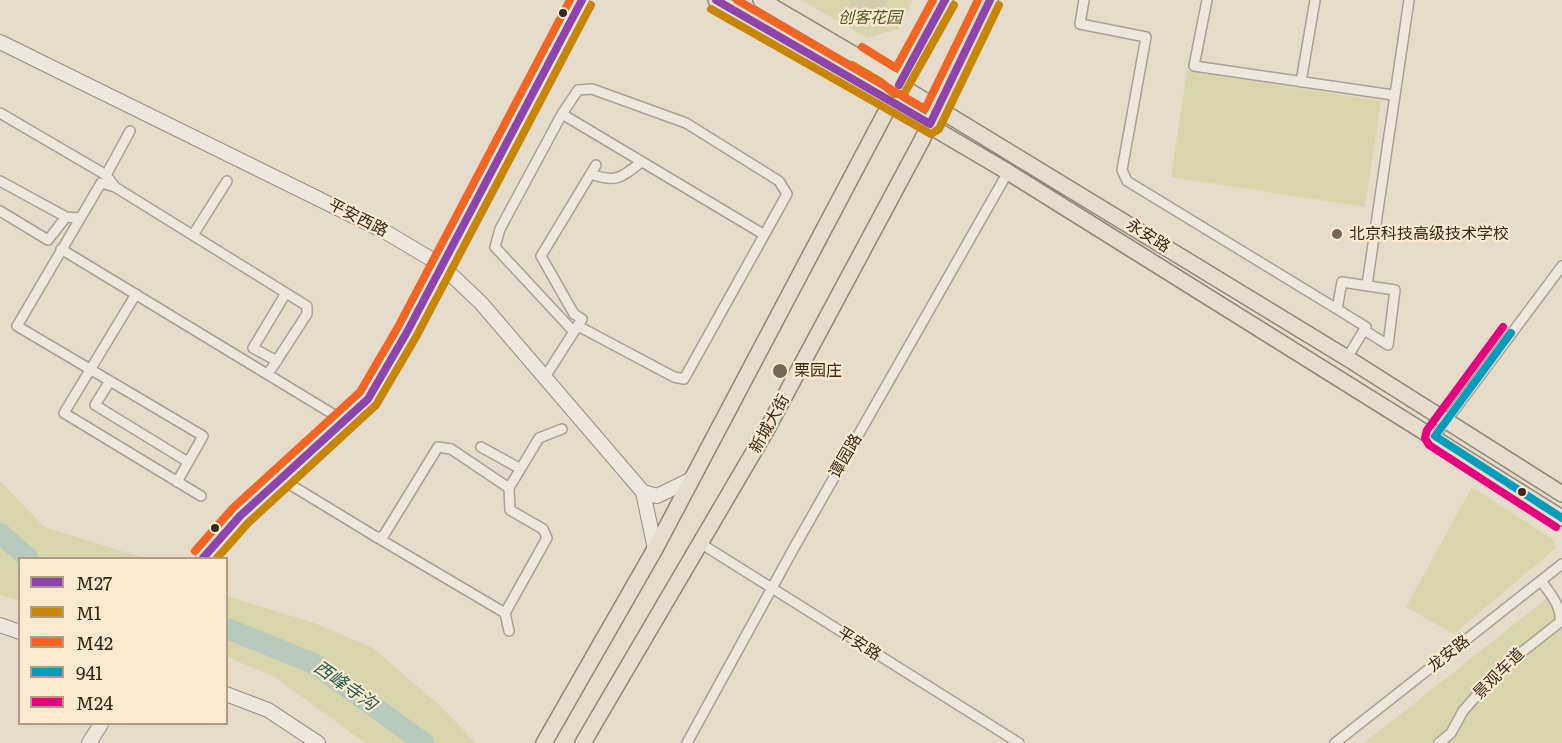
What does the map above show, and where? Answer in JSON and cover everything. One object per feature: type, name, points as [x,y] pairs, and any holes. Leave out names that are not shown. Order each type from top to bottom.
[{"type":"main road","name":"永安路","points":[[716,0],[930,124],[1435,436],[1562,518]]},
{"type":"main road","name":"永安路","points":[[761,0],[887,74],[899,85],[1347,358],[1562,494]]},
{"type":"main road","points":[[544,743],[655,549],[945,0]]},
{"type":"main road","name":"新城大街","points":[[583,743],[766,431],[930,124],[990,0]]},
{"type":"street","points":[[204,557],[232,524],[346,422],[368,399],[387,368],[582,0]]},
{"type":"street","points":[[1084,0],[1080,24],[1146,37],[1122,170],[1127,181],[1366,327],[1347,358]]},
{"type":"street","points":[[1207,0],[1194,66],[1393,95]]},
{"type":"street","points":[[1301,82],[1315,0]]},
{"type":"street","points":[[1367,285],[1393,95],[1409,0]]},
{"type":"street","name":"平安西路","points":[[0,42],[374,226],[441,265],[481,303],[643,492]]},
{"type":"street","points":[[592,89],[686,123],[779,181],[787,194],[684,378],[674,377],[576,329],[495,247],[500,229],[562,114],[578,90],[592,89]]},
{"type":"street","points":[[0,113],[106,175],[115,187]]},
{"type":"street","points":[[562,114],[640,163],[763,234]]},
{"type":"street","points":[[106,175],[130,131]]},
{"type":"street","points":[[545,377],[582,319],[574,314],[541,256],[593,170],[605,180],[616,179],[640,163]]},
{"type":"street","name":"谭园路","points":[[687,743],[795,546],[1008,172]]},
{"type":"street","points":[[0,181],[66,218],[80,219]]},
{"type":"street","points":[[193,235],[227,181]]},
{"type":"street","points":[[177,482],[203,436],[17,326],[100,183],[115,187],[307,306],[307,314],[268,374]]},
{"type":"street","points":[[0,211],[48,240],[66,218]]},
{"type":"street","points":[[61,249],[346,422]]},
{"type":"street","points":[[1435,436],[1562,266]]},
{"type":"street","points":[[1337,309],[1342,282],[1395,290],[1388,345],[1364,330]]},
{"type":"street","points":[[277,361],[253,348],[286,293]]},
{"type":"street","points":[[136,294],[64,413],[201,496]]},
{"type":"street","points":[[110,381],[95,405],[188,462]]},
{"type":"street","points":[[509,631],[505,613],[547,538],[543,529],[510,510],[509,488],[539,438],[562,429]]},
{"type":"street","points":[[378,538],[384,535],[438,447],[451,449],[509,488]]},
{"type":"street","points":[[481,447],[519,468]]},
{"type":"street","points":[[281,479],[505,613]]},
{"type":"street","points":[[655,549],[643,492],[657,496],[692,479]]},
{"type":"street","name":"平安路","points":[[700,543],[772,591],[1019,743]]},
{"type":"street","name":"龙安路","points":[[1335,743],[1562,564]]},
{"type":"street","name":"景观车道","points":[[1439,743],[1450,733],[1463,711],[1499,670],[1560,622],[1562,617],[1558,605],[1541,581]]},
{"type":"street","points":[[0,625],[18,631]]},
{"type":"street","points":[[228,695],[268,710],[318,743]]},
{"type":"street","points":[[89,743],[100,725]]},
{"type":"green space","name":"创客花园","points":[[801,0],[913,0],[898,29],[867,38]]},
{"type":"green space","points":[[1187,71],[1381,101],[1365,207],[1171,177]]},
{"type":"green space","points":[[0,481],[44,527],[141,557],[18,557],[18,601],[0,595]]},
{"type":"green space","points":[[1472,487],[1554,540],[1556,548],[1454,634],[1406,607]]},
{"type":"green space","points":[[228,596],[314,623],[373,648],[439,705],[476,743],[365,743],[275,677],[228,657]]},
{"type":"green space","points":[[1550,596],[1560,620],[1529,642],[1453,727],[1435,743],[1364,743]]},
{"type":"green space","points":[[1562,623],[1562,743],[1442,743],[1487,685]]},
{"type":"shaded area","points":[[852,0],[888,0],[880,18],[850,5]]},
{"type":"waterway","name":"西峰寺沟","points":[[0,533],[27,557]]},
{"type":"waterway","name":"西峰寺沟","points":[[228,629],[315,664],[424,743]]},
{"type":"transit line","name":"M42","points":[[195,551],[233,508],[360,392],[398,327],[570,0]]},
{"type":"transit line","name":"M27","points":[[204,557],[240,516],[368,399],[407,332],[582,0]]},
{"type":"transit line","name":"M27","points":[[716,0],[930,124]]},
{"type":"transit line","name":"M42","points":[[737,0],[925,109],[978,0]]},
{"type":"transit line","name":"M42","points":[[862,47],[896,68],[933,0]]},
{"type":"transit line","name":"M27","points":[[899,85],[945,0]]},
{"type":"transit line","name":"M27","points":[[930,124],[990,0]]},
{"type":"transit line","name":"M1","points":[[218,557],[248,523],[376,405],[416,337],[591,5]]},
{"type":"transit line","name":"M1","points":[[852,65],[881,82],[894,94],[904,94],[954,5]]},
{"type":"transit line","name":"M1","points":[[711,9],[931,134],[939,129],[999,5]]},
{"type":"transit line","name":"M24","points":[[1503,327],[1427,430],[1425,438],[1429,445],[1556,527]]},
{"type":"transit line","name":"941","points":[[1511,333],[1435,436],[1562,518]]},
{"type":"place","name":"北京科技高级技术学校","points":[[1337,234]]},
{"type":"place","name":"栗园庄","points":[[780,371]]}]
